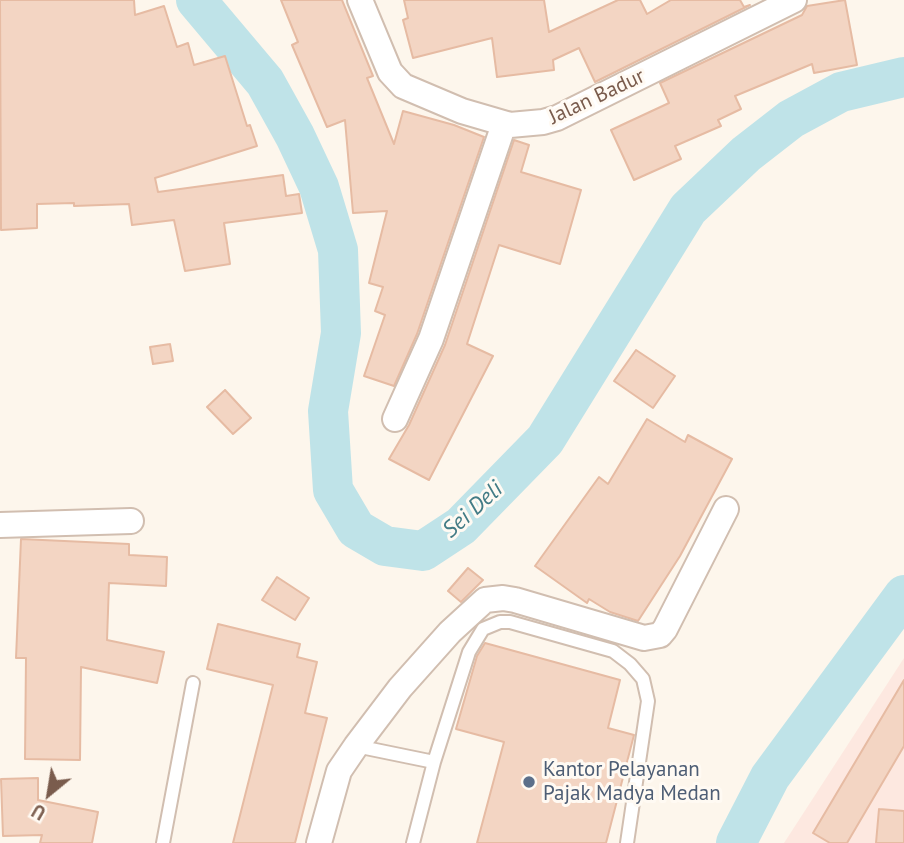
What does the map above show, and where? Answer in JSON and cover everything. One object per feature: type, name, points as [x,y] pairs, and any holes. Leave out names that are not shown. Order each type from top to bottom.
[{"type":"street","name":"Jalan Badur","points":[[360,0],[390,72],[403,86],[462,111],[504,124],[529,124],[557,118],[794,0]]},
{"type":"street","points":[[395,419],[431,339],[504,124]]},
{"type":"street","points":[[319,843],[339,771],[356,746],[400,688],[450,632],[485,600],[515,600],[645,638],[660,635],[726,509]]},
{"type":"street","points":[[0,525],[131,521]]},
{"type":"lane","points":[[413,843],[434,762],[469,652],[483,629],[500,622],[510,622],[613,651],[643,679],[648,701],[627,843]]},
{"type":"lane","points":[[163,843],[193,683]]},
{"type":"lane","points":[[356,746],[434,762]]},
{"type":"shaded area","points":[[904,658],[904,843],[784,843]]},
{"type":"building","points":[[0,0],[134,0],[135,15],[164,6],[177,47],[188,43],[194,65],[225,56],[247,126],[250,125],[257,146],[155,178],[158,192],[283,175],[286,196],[299,194],[302,213],[224,223],[230,264],[185,271],[174,220],[132,225],[129,204],[37,204],[37,228],[1,230]]},
{"type":"building","points":[[281,0],[342,0],[373,76],[367,78],[394,144],[403,111],[454,125],[484,137],[417,334],[394,386],[364,376],[385,315],[375,311],[383,287],[369,283],[387,211],[353,213],[345,120],[327,127],[292,45],[298,42]]},
{"type":"building","points":[[404,0],[544,0],[549,32],[618,0],[640,0],[647,14],[671,0],[740,0],[744,7],[750,5],[595,82],[579,48],[553,60],[554,70],[497,77],[492,38],[413,58],[403,20],[408,18]]},
{"type":"building","points":[[845,0],[857,65],[814,73],[812,64],[735,96],[741,109],[718,120],[721,126],[675,146],[681,159],[634,180],[611,130],[669,103],[660,83],[802,15],[807,6]]},
{"type":"building","points":[[514,140],[529,145],[521,172],[581,190],[560,264],[499,245],[467,344],[493,356],[429,480],[389,459],[409,425],[445,345]]},
{"type":"building","points":[[170,344],[173,361],[153,364],[150,347]]},
{"type":"building","points":[[636,350],[675,376],[653,408],[614,381]]},
{"type":"building","points":[[225,390],[251,418],[233,434],[207,407]]},
{"type":"building","points":[[647,419],[685,442],[688,435],[732,459],[680,556],[638,621],[610,612],[589,599],[587,603],[535,566],[599,477],[608,484]]},
{"type":"building","points":[[21,539],[129,544],[129,555],[167,557],[166,586],[109,583],[107,640],[164,652],[157,683],[81,667],[80,760],[25,759],[26,658],[16,658]]},
{"type":"building","points":[[468,568],[483,580],[461,602],[448,591]]},
{"type":"building","points":[[277,577],[309,598],[295,620],[262,600]]},
{"type":"building","points":[[218,624],[300,644],[297,657],[317,662],[305,713],[327,718],[295,843],[233,843],[273,685],[207,669]]},
{"type":"building","points":[[485,643],[620,680],[608,728],[634,735],[606,843],[477,843],[504,742],[456,729],[477,656]]},
{"type":"building","points":[[904,680],[904,746],[847,843],[830,843],[813,833]]},
{"type":"building","points":[[38,778],[38,800],[98,812],[92,843],[40,843],[42,835],[3,836],[1,779]]},
{"type":"building","points":[[879,809],[904,811],[904,843],[876,843]]},
{"type":"waterway","name":"Sei Deli","points":[[196,0],[265,82],[319,187],[338,250],[341,333],[328,411],[333,490],[356,529],[385,546],[423,551],[461,526],[545,440],[688,209],[746,154],[791,119],[841,92],[904,77]]},
{"type":"waterway","name":"Sei Deli","points":[[736,843],[770,777],[904,595]]},
{"type":"place","name":"Kantor Pelayanan Pajak Madya Medan","points":[[529,782]]}]
